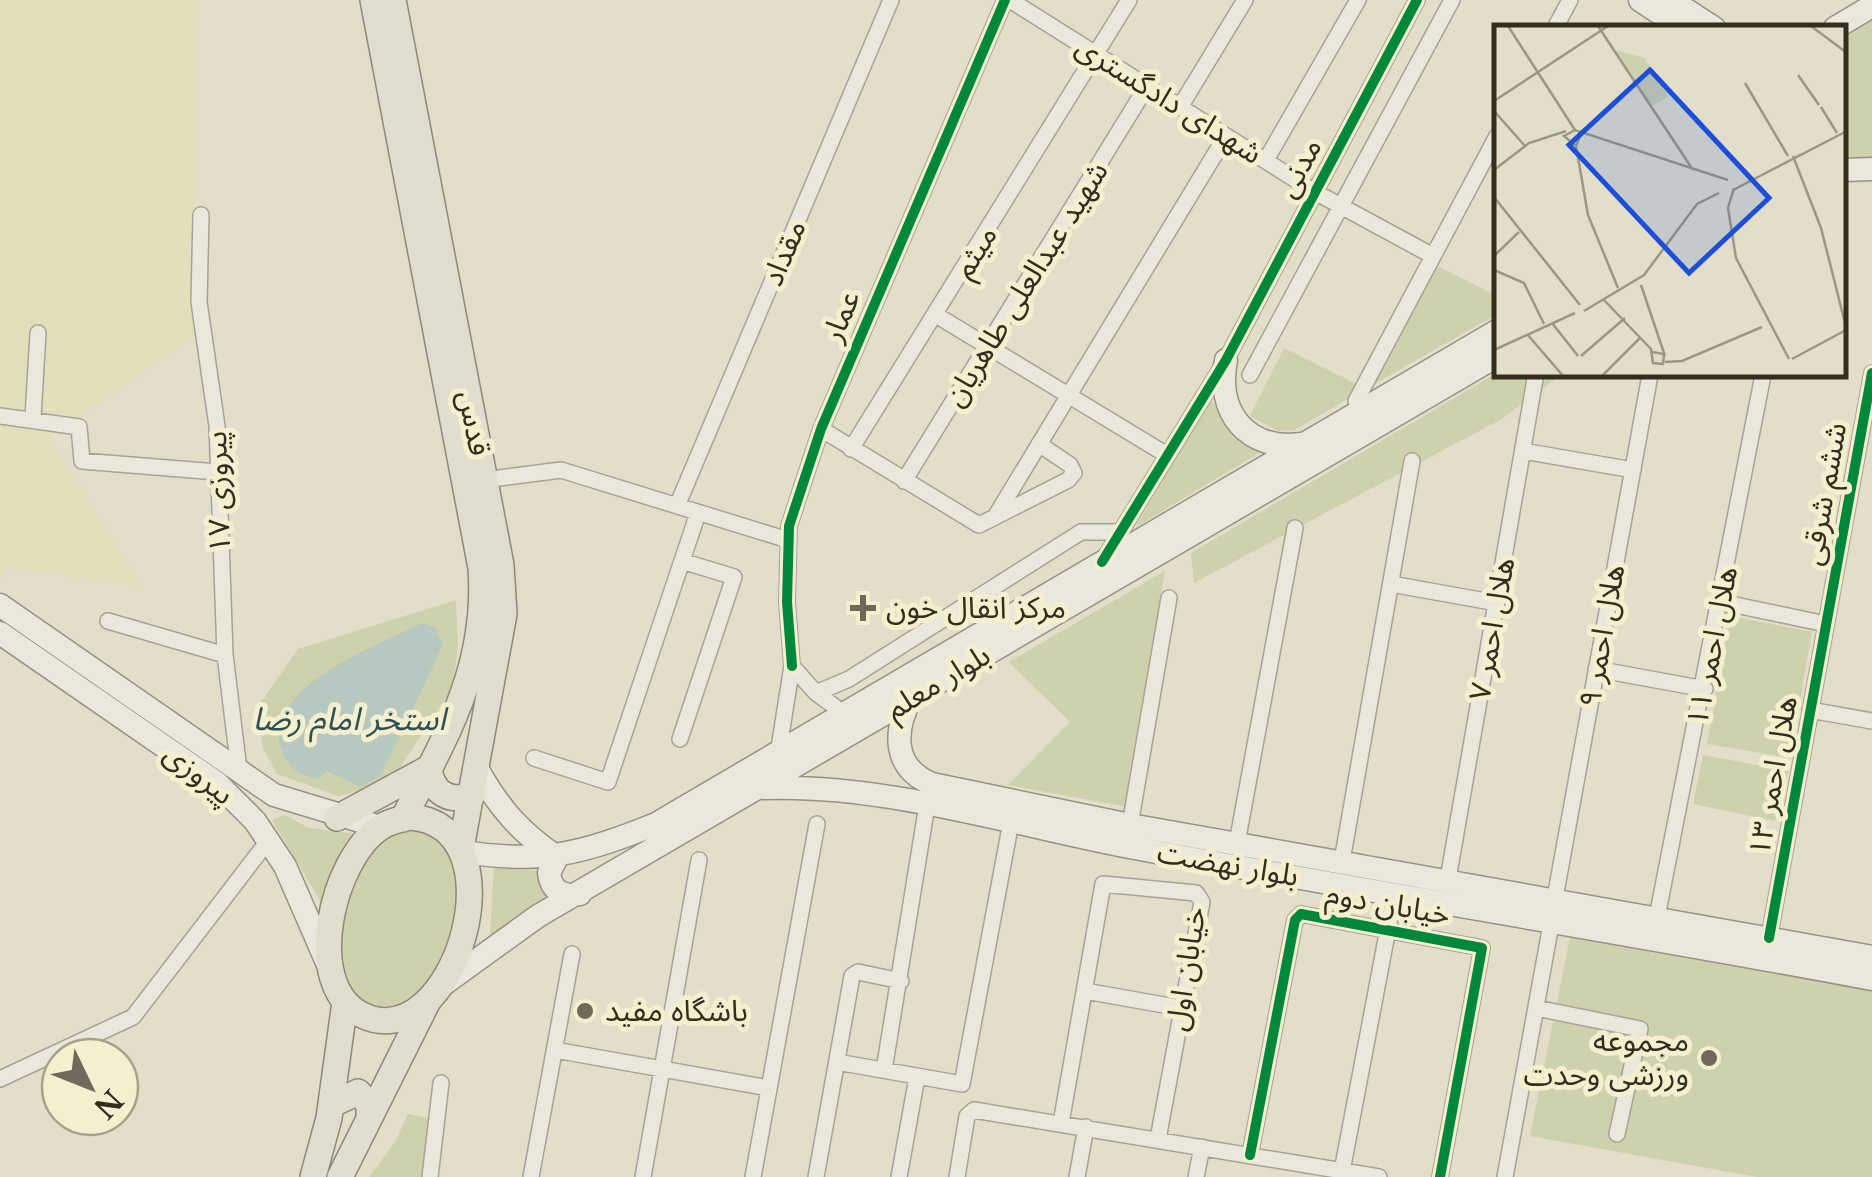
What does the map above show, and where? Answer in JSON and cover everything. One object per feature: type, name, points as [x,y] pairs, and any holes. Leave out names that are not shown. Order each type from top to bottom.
[{"type":"main road","name":"قدس","points":[[373,0],[481,568],[484,612],[473,674],[429,768],[391,823]]},
{"type":"main road","name":"قدس","points":[[393,0],[500,565],[504,614],[462,850]]},
{"type":"main road","points":[[1640,0],[1706,25]]},
{"type":"main road","points":[[1840,25],[1872,6]]},
{"type":"main road","name":"بلوار معلم","points":[[462,850],[518,860],[558,857],[599,847],[656,824],[1494,333]]},
{"type":"main road","name":"بلوار معلم","points":[[432,995],[538,916],[1494,358]]},
{"type":"main road","points":[[1226,360],[1222,384],[1226,407],[1239,427],[1270,444],[1305,443]]},
{"type":"main road","name":"پیروزی","points":[[0,605],[274,796],[337,818],[391,823]]},
{"type":"main road","name":"پیروزی","points":[[0,633],[217,782],[285,866],[332,973]]},
{"type":"main road","points":[[898,801],[900,782],[912,776],[902,758],[898,737],[901,716],[911,698]]},
{"type":"main road","points":[[337,818],[429,768],[434,786],[444,795],[462,798],[476,782],[527,837],[558,857],[549,872],[550,882],[562,895],[580,894]]},
{"type":"main road","name":"بلوار نهضت","points":[[912,776],[932,784],[1130,825],[1448,880],[1553,909],[1814,957],[1872,957]]},
{"type":"main road","name":"بلوار نهضت","points":[[761,788],[795,787],[898,801],[1395,892],[1658,917],[1768,938],[1872,979]]},
{"type":"main road","points":[[313,1177],[331,1105],[345,1002],[332,973],[330,922],[338,890],[352,860],[391,823],[426,818],[440,825],[462,850],[468,914],[458,956],[432,995],[340,1177]]},
{"type":"main road","points":[[345,1002],[372,1020],[389,1021],[404,1018],[432,995]]},
{"type":"main road","points":[[331,1105],[358,1092],[369,1104],[369,1116]]},
{"type":"street","name":"مقداد","points":[[677,506],[891,0]]},
{"type":"street","name":"شهدای دادگستری","points":[[1007,0],[1315,192],[1434,256]]},
{"type":"street","name":"عمار","points":[[778,754],[792,666],[789,526],[821,429],[1007,0]]},
{"type":"street","name":"میثم","points":[[851,449],[1129,0]]},
{"type":"street","points":[[1180,106],[1245,0]]},
{"type":"street","points":[[1266,160],[1358,0]]},
{"type":"street","name":"مدنی","points":[[1102,562],[1226,360],[1416,0]]},
{"type":"street","points":[[1250,375],[1344,207],[1452,0]]},
{"type":"street","points":[[1557,25],[1570,0]]},
{"type":"street","name":"شهید عبدالعلی طاهریان","points":[[904,481],[1147,86]]},
{"type":"street","points":[[995,518],[1226,136]]},
{"type":"street","points":[[1356,401],[1494,142]]},
{"type":"street","name":"پیروزی ۱۷","points":[[201,215],[199,302],[217,426],[225,656],[239,770]]},
{"type":"street","points":[[936,315],[1168,455]]},
{"type":"street","points":[[33,417],[38,333]]},
{"type":"street","name":"ششم شرقی","points":[[1826,624],[1872,376]]},
{"type":"street","name":"هلال احمر ۹","points":[[1506,1177],[1649,378]]},
{"type":"street","name":"هلال احمر ۱۱","points":[[1658,917],[1705,689],[1761,378]]},
{"type":"street","name":"هلال احمر ۷","points":[[1448,880],[1535,379]]},
{"type":"street","points":[[0,416],[33,417],[79,428],[82,460],[217,472]]},
{"type":"street","points":[[821,429],[970,522],[985,524],[1068,480],[1074,473],[1070,464],[1039,444]]},
{"type":"street","points":[[1523,451],[1632,470]]},
{"type":"street","points":[[1342,861],[1412,461]]},
{"type":"street","points":[[484,480],[560,470],[788,540]]},
{"type":"street","points":[[534,758],[608,782],[698,513]]},
{"type":"street","points":[[1237,843],[1294,528]]},
{"type":"street","points":[[816,693],[849,679],[1080,532],[1121,532]]},
{"type":"street","points":[[680,739],[734,577],[682,561]]},
{"type":"street","points":[[1391,584],[1496,602]]},
{"type":"street","points":[[1130,825],[1169,598]]},
{"type":"street","points":[[1721,602],[1826,624]]},
{"type":"street","points":[[108,621],[225,656]]},
{"type":"street","name":"هلال احمر ۱۳","points":[[1768,938],[1826,624]]},
{"type":"street","points":[[792,666],[816,693],[845,714]]},
{"type":"street","points":[[1596,669],[1705,689]]},
{"type":"street","points":[[1810,710],[1872,721]]},
{"type":"street","points":[[884,1070],[928,806]]},
{"type":"street","points":[[837,1062],[962,1084],[1010,822]]},
{"type":"street","points":[[752,1177],[816,824]]},
{"type":"street","points":[[0,1079],[133,1017],[268,841]]},
{"type":"street","points":[[1154,886],[1160,852]]},
{"type":"street","points":[[643,1177],[699,860]]},
{"type":"street","name":"خیابان اول","points":[[1062,1123],[1104,884],[1154,886],[1201,896],[1158,1140]]},
{"type":"street","points":[[1388,929],[1395,892]]},
{"type":"street","name":"خیابان دوم","points":[[1250,1155],[1298,915],[1482,948],[1440,1177]]},
{"type":"street","name":"خیابان دوم","points":[[1342,1171],[1388,929]]},
{"type":"street","points":[[532,1177],[572,954]]},
{"type":"street","points":[[816,1177],[852,976],[858,972],[901,981]]},
{"type":"street","points":[[1084,991],[1181,1008]]},
{"type":"street","points":[[1536,1008],[1640,1029],[1617,1134]]},
{"type":"street","points":[[555,1050],[769,1088]]},
{"type":"street","points":[[899,1177],[917,1077]]},
{"type":"street","points":[[430,1177],[441,1083]]},
{"type":"street","points":[[957,1177],[969,1111],[1250,1155],[1318,1172],[1379,1177]]},
{"type":"street","points":[[1077,1177],[1086,1127]]},
{"type":"street","points":[[1196,1177],[1202,1147]]},
{"type":"green space","points":[[0,0],[198,0],[193,337],[49,437],[141,586],[2,567],[0,586]]},
{"type":"green space","points":[[1872,18],[1872,158],[1847,159],[1847,32]]},
{"type":"green space","points":[[1425,260],[1494,294],[1494,316],[1294,430],[1278,431],[1250,416],[1284,348],[1363,387]]},
{"type":"green space","points":[[1494,375],[1494,378],[1557,378],[1500,420],[1194,583],[1191,553]]},
{"type":"green space","points":[[1210,399],[1241,440],[1262,451],[1136,527]]},
{"type":"green space","points":[[1165,571],[1127,807],[1008,785],[1070,722],[1009,662]]},
{"type":"green space","points":[[456,600],[458,649],[452,689],[389,784],[338,796],[277,774],[263,748],[256,709],[298,649]]},
{"type":"green space","points":[[1730,616],[1812,632],[1790,758],[1707,744]]},
{"type":"green space","points":[[1703,755],[1789,771],[1775,821],[1693,804]]},
{"type":"green space","points":[[284,815],[309,828],[358,834],[324,907],[272,820]]},
{"type":"green space","points":[[416,825],[450,850],[462,912],[455,942],[440,970],[419,995],[394,1012],[359,1004],[345,984],[337,948],[355,872],[380,838]]},
{"type":"green space","points":[[494,867],[541,870],[546,898],[490,935]]},
{"type":"green space","name":"مجموعه ورزشی وحدت","points":[[1573,923],[1872,979],[1872,1177],[1757,1177],[1530,1136]]},
{"type":"green space","points":[[408,1114],[436,1120],[422,1177],[369,1177],[395,1142]]},
{"type":"water","name":"استخر امام رضا","points":[[422,623],[435,627],[443,645],[381,775],[361,787],[327,771],[318,779],[293,768],[283,754],[279,731],[287,709],[303,690],[352,657]]},
{"type":"cycle path","points":[[792,666],[787,602],[789,526],[821,429],[1005,0]]},
{"type":"cycle path","points":[[1102,562],[1226,360],[1417,0]]},
{"type":"cycle path","points":[[1769,938],[1872,373]]},
{"type":"cycle path","points":[[1250,1155],[1295,920],[1301,914],[1482,948],[1440,1177]]},
{"type":"place","name":"مرکز انقال خون","points":[[863,608]]},
{"type":"place","name":"باشگاه مفید","points":[[585,1011]]},
{"type":"place","name":"مجموعه ورزشی وحدت","points":[[1709,1058]]}]
